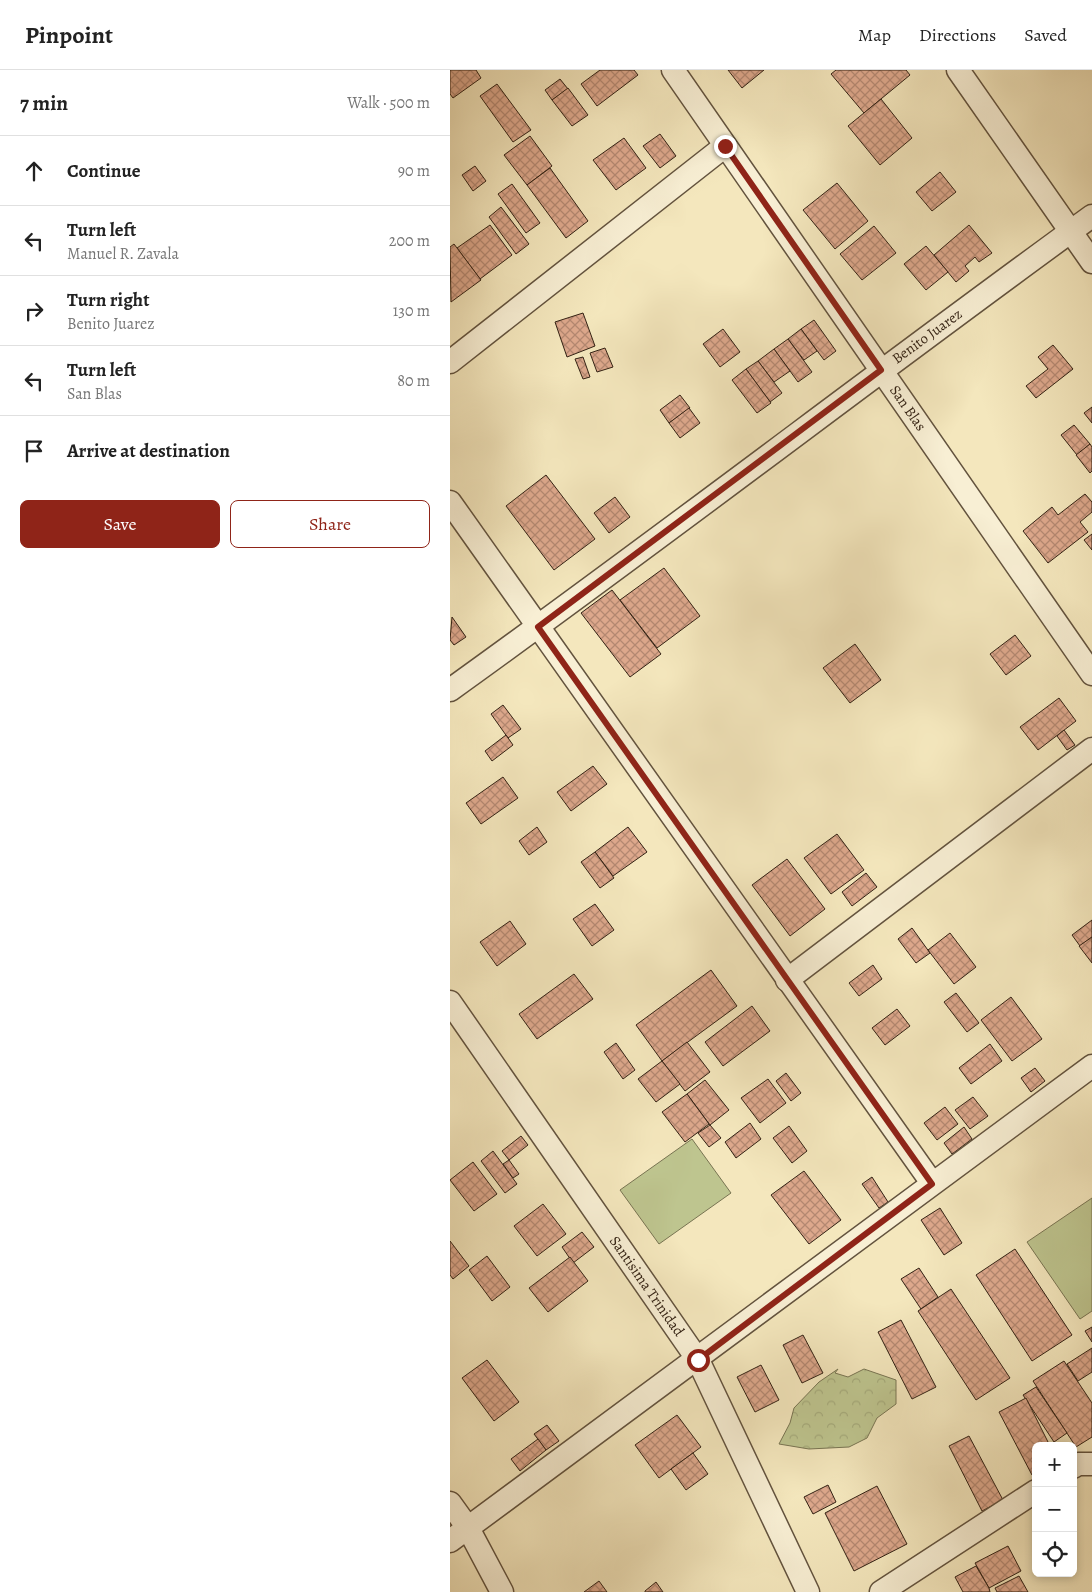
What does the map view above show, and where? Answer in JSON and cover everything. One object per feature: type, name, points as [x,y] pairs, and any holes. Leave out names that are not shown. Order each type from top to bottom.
[{"type":"street","name":"San Blas","points":[[672,70],[1092,674]]},
{"type":"street","points":[[958,70],[1092,262]]},
{"type":"street","points":[[450,362],[725,146]]},
{"type":"street","name":"Benito Juarez","points":[[450,690],[538,627],[881,370],[1092,216]]},
{"type":"street","points":[[450,502],[932,1184]]},
{"type":"street","points":[[787,980],[1092,749]]},
{"type":"street","name":"Santisima Trinidad","points":[[451,1006],[698,1360],[808,1592]]},
{"type":"street","points":[[459,1535],[698,1360],[1092,1066]]},
{"type":"street","points":[[1077,1465],[1092,1464]]},
{"type":"street","points":[[881,1592],[1032,1494]]},
{"type":"street","points":[[450,1503],[459,1535],[502,1592]]},
{"type":"green space","points":[[692,1139],[731,1193],[659,1244],[620,1190]]},
{"type":"green space","points":[[1092,1198],[1092,1311],[1080,1319],[1027,1242]]},
{"type":"green space","points":[[838,1369],[835,1373],[848,1377],[864,1369],[896,1380],[896,1404],[877,1418],[867,1438],[849,1447],[809,1449],[779,1444],[790,1423],[794,1408],[819,1382]]},
{"type":"building","points":[[450,70],[476,70],[481,78],[453,98],[450,94]]},
{"type":"building","points":[[600,70],[634,70],[638,75],[597,106],[581,84]]},
{"type":"building","points":[[728,70],[764,70],[742,88]]},
{"type":"building","points":[[836,70],[906,70],[910,75],[864,113],[831,74]]},
{"type":"building","points":[[560,79],[568,89],[552,100],[545,90]]},
{"type":"building","points":[[497,84],[531,130],[513,142],[480,96]]},
{"type":"building","points":[[568,88],[588,115],[572,126],[552,100]]},
{"type":"building","points":[[881,99],[912,138],[880,165],[848,126]]},
{"type":"building","points":[[660,134],[676,156],[660,168],[643,146]]},
{"type":"building","points":[[530,136],[552,166],[527,185],[504,155]]},
{"type":"building","points":[[624,138],[646,168],[616,190],[593,160]]},
{"type":"building","points":[[475,166],[486,181],[473,191],[462,175]]},
{"type":"building","points":[[550,168],[588,221],[566,238],[527,185]]},
{"type":"building","points":[[940,172],[956,192],[932,211],[916,192]]},
{"type":"building","points":[[837,183],[868,221],[835,249],[803,210]]},
{"type":"building","points":[[512,184],[540,223],[526,233],[498,194]]},
{"type":"building","points":[[501,207],[529,244],[516,254],[489,217]]},
{"type":"building","points":[[490,225],[512,255],[480,279],[457,248]]},
{"type":"building","points":[[969,225],[992,253],[979,262],[975,257],[965,266],[969,271],[956,282],[934,255]]},
{"type":"building","points":[[874,226],[896,253],[862,280],[840,254]]},
{"type":"building","points":[[454,244],[481,280],[451,302],[450,247]]},
{"type":"building","points":[[926,246],[948,272],[926,290],[904,264]]},
{"type":"building","points":[[583,313],[595,346],[567,357],[555,322]]},
{"type":"building","points":[[814,320],[836,351],[824,360],[801,329]]},
{"type":"building","points":[[723,329],[740,352],[720,367],[703,344]]},
{"type":"building","points":[[801,329],[817,351],[804,360],[788,339]]},
{"type":"building","points":[[788,339],[812,372],[798,382],[774,349]]},
{"type":"building","points":[[1053,345],[1073,369],[1036,398],[1026,386],[1048,369],[1038,357]]},
{"type":"building","points":[[605,348],[613,367],[597,372],[590,353]]},
{"type":"building","points":[[774,349],[790,371],[774,382],[758,361]]},
{"type":"building","points":[[583,357],[590,377],[583,379],[575,359]]},
{"type":"building","points":[[758,361],[782,393],[770,402],[746,369]]},
{"type":"building","points":[[746,369],[771,403],[757,413],[732,380]]},
{"type":"building","points":[[680,395],[690,408],[669,423],[660,410]]},
{"type":"building","points":[[1092,407],[1092,423],[1084,413]]},
{"type":"building","points":[[689,408],[700,423],[680,438],[669,423]]},
{"type":"building","points":[[1074,425],[1090,444],[1077,455],[1061,435]]},
{"type":"building","points":[[1090,444],[1092,447],[1092,471],[1090,473],[1076,455]]},
{"type":"building","points":[[546,475],[595,539],[554,570],[506,506]]},
{"type":"building","points":[[1085,494],[1092,502],[1092,512],[1080,522],[1088,532],[1048,563],[1023,531],[1052,507],[1058,515]]},
{"type":"building","points":[[615,497],[630,517],[609,533],[594,513]]},
{"type":"building","points":[[1092,534],[1092,550],[1084,540]]},
{"type":"building","points":[[664,568],[700,616],[657,648],[620,600]]},
{"type":"building","points":[[612,590],[661,654],[630,677],[581,613]]},
{"type":"building","points":[[452,617],[466,637],[454,645],[450,640]]},
{"type":"building","points":[[1015,635],[1031,656],[1006,675],[990,654]]},
{"type":"building","points":[[855,644],[881,680],[850,703],[823,668]]},
{"type":"building","points":[[1059,698],[1076,721],[1038,750],[1020,727]]},
{"type":"building","points":[[503,705],[521,729],[508,738],[491,714]]},
{"type":"building","points":[[1064,730],[1075,745],[1067,750],[1057,736]]},
{"type":"building","points":[[506,735],[513,745],[492,761],[485,751]]},
{"type":"building","points":[[593,766],[607,784],[571,811],[557,792]]},
{"type":"building","points":[[503,777],[518,798],[481,824],[466,803]]},
{"type":"building","points":[[537,827],[547,842],[529,855],[519,841]]},
{"type":"building","points":[[628,827],[647,852],[613,876],[595,852]]},
{"type":"building","points":[[837,834],[864,870],[831,894],[804,858]]},
{"type":"building","points":[[595,852],[614,878],[600,888],[581,862]]},
{"type":"building","points":[[787,859],[825,909],[790,936],[752,885]]},
{"type":"building","points":[[866,873],[877,887],[852,906],[842,892]]},
{"type":"building","points":[[595,904],[614,930],[592,946],[573,919]]},
{"type":"building","points":[[1092,920],[1092,937],[1080,946],[1072,935]]},
{"type":"building","points":[[510,921],[526,944],[497,966],[480,942]]},
{"type":"building","points":[[912,928],[930,953],[916,963],[898,939]]},
{"type":"building","points":[[950,933],[976,967],[954,984],[928,950]]},
{"type":"building","points":[[1092,937],[1092,963],[1079,946]]},
{"type":"building","points":[[873,965],[882,979],[859,996],[849,983]]},
{"type":"building","points":[[711,970],[737,1006],[662,1061],[636,1025]]},
{"type":"building","points":[[574,974],[593,999],[537,1039],[519,1014]]},
{"type":"building","points":[[956,993],[979,1023],[967,1032],[944,1002]]},
{"type":"building","points":[[1011,997],[1042,1039],[1012,1061],[981,1020]]},
{"type":"building","points":[[752,1006],[770,1031],[723,1066],[705,1042]]},
{"type":"building","points":[[897,1009],[910,1026],[885,1045],[872,1028]]},
{"type":"building","points":[[687,1042],[710,1072],[685,1091],[662,1061]]},
{"type":"building","points":[[616,1043],[635,1070],[623,1079],[604,1052]]},
{"type":"building","points":[[990,1044],[1002,1061],[971,1084],[959,1068]]},
{"type":"building","points":[[662,1061],[680,1084],[656,1102],[638,1079]]},
{"type":"building","points":[[1035,1068],[1045,1081],[1031,1092],[1021,1078]]},
{"type":"building","points":[[786,1073],[801,1093],[791,1101],[776,1081]]},
{"type":"building","points":[[768,1079],[786,1103],[760,1123],[741,1098]]},
{"type":"building","points":[[705,1080],[729,1110],[710,1125],[687,1094]]},
{"type":"building","points":[[687,1094],[709,1124],[685,1142],[662,1112]]},
{"type":"building","points":[[973,1097],[988,1116],[970,1129],[955,1110]]},
{"type":"building","points":[[945,1107],[958,1124],[937,1140],[924,1123]]},
{"type":"building","points":[[750,1123],[761,1139],[736,1158],[725,1142]]},
{"type":"building","points":[[710,1125],[721,1138],[709,1147],[698,1133]]},
{"type":"building","points":[[789,1126],[807,1151],[792,1163],[773,1138]]},
{"type":"building","points":[[964,1127],[972,1139],[952,1154],[944,1143]]},
{"type":"building","points":[[521,1136],[528,1145],[509,1160],[502,1151]]},
{"type":"building","points":[[493,1151],[517,1184],[505,1193],[481,1161]]},
{"type":"building","points":[[509,1160],[519,1174],[513,1178],[503,1164]]},
{"type":"building","points":[[473,1162],[497,1194],[474,1211],[450,1180]]},
{"type":"building","points":[[804,1171],[841,1220],[809,1244],[771,1195]]},
{"type":"building","points":[[872,1177],[888,1202],[879,1208],[862,1184]]},
{"type":"building","points":[[543,1204],[566,1234],[537,1256],[514,1226]]},
{"type":"building","points":[[940,1208],[962,1243],[944,1255],[921,1220]]},
{"type":"building","points":[[582,1232],[594,1247],[573,1263],[562,1247]]},
{"type":"building","points":[[450,1241],[469,1266],[453,1279],[450,1275]]},
{"type":"building","points":[[1015,1249],[1072,1335],[1032,1361],[976,1275]]},
{"type":"building","points":[[487,1256],[510,1287],[492,1301],[469,1270]]},
{"type":"building","points":[[570,1257],[588,1281],[548,1312],[529,1288]]},
{"type":"building","points":[[919,1268],[938,1297],[921,1309],[901,1279]]},
{"type":"building","points":[[951,1289],[1010,1378],[976,1400],[918,1311]]},
{"type":"building","points":[[901,1320],[936,1387],[912,1399],[878,1332]]},
{"type":"building","points":[[1092,1327],[1092,1342],[1085,1331]]},
{"type":"building","points":[[803,1335],[823,1373],[802,1383],[783,1345]]},
{"type":"building","points":[[1092,1348],[1092,1372],[1078,1381],[1067,1364]]},
{"type":"building","points":[[487,1360],[519,1402],[494,1421],[462,1378]]},
{"type":"building","points":[[1064,1361],[1092,1403],[1092,1437],[1077,1446],[1077,1442],[1073,1442],[1033,1381]]},
{"type":"building","points":[[761,1365],[779,1400],[755,1412],[737,1377]]},
{"type":"building","points":[[1036,1387],[1067,1433],[1054,1442],[1023,1395]]},
{"type":"building","points":[[1026,1398],[1048,1442],[1032,1442],[1032,1475],[999,1412]]},
{"type":"building","points":[[677,1415],[701,1447],[659,1478],[635,1445]]},
{"type":"building","points":[[547,1425],[559,1441],[546,1450],[534,1434]]},
{"type":"building","points":[[969,1436],[1003,1500],[982,1511],[949,1446]]},
{"type":"building","points":[[538,1439],[546,1450],[520,1471],[511,1459]]},
{"type":"building","points":[[693,1453],[708,1474],[686,1490],[671,1469]]},
{"type":"building","points":[[828,1485],[836,1502],[813,1514],[804,1497]]},
{"type":"building","points":[[877,1486],[907,1544],[854,1571],[825,1513]]},
{"type":"building","points":[[1008,1546],[1021,1571],[989,1588],[975,1563]]},
{"type":"building","points":[[976,1566],[990,1592],[963,1592],[955,1577]]},
{"type":"building","points":[[1019,1576],[1028,1592],[997,1592],[995,1588]]},
{"type":"building","points":[[599,1581],[607,1592],[584,1592]]},
{"type":"building","points":[[656,1582],[663,1592],[645,1592],[645,1591]]},
{"type":"route","points":[[698,1360],[932,1184],[538,627],[881,370],[725,146]]}]
